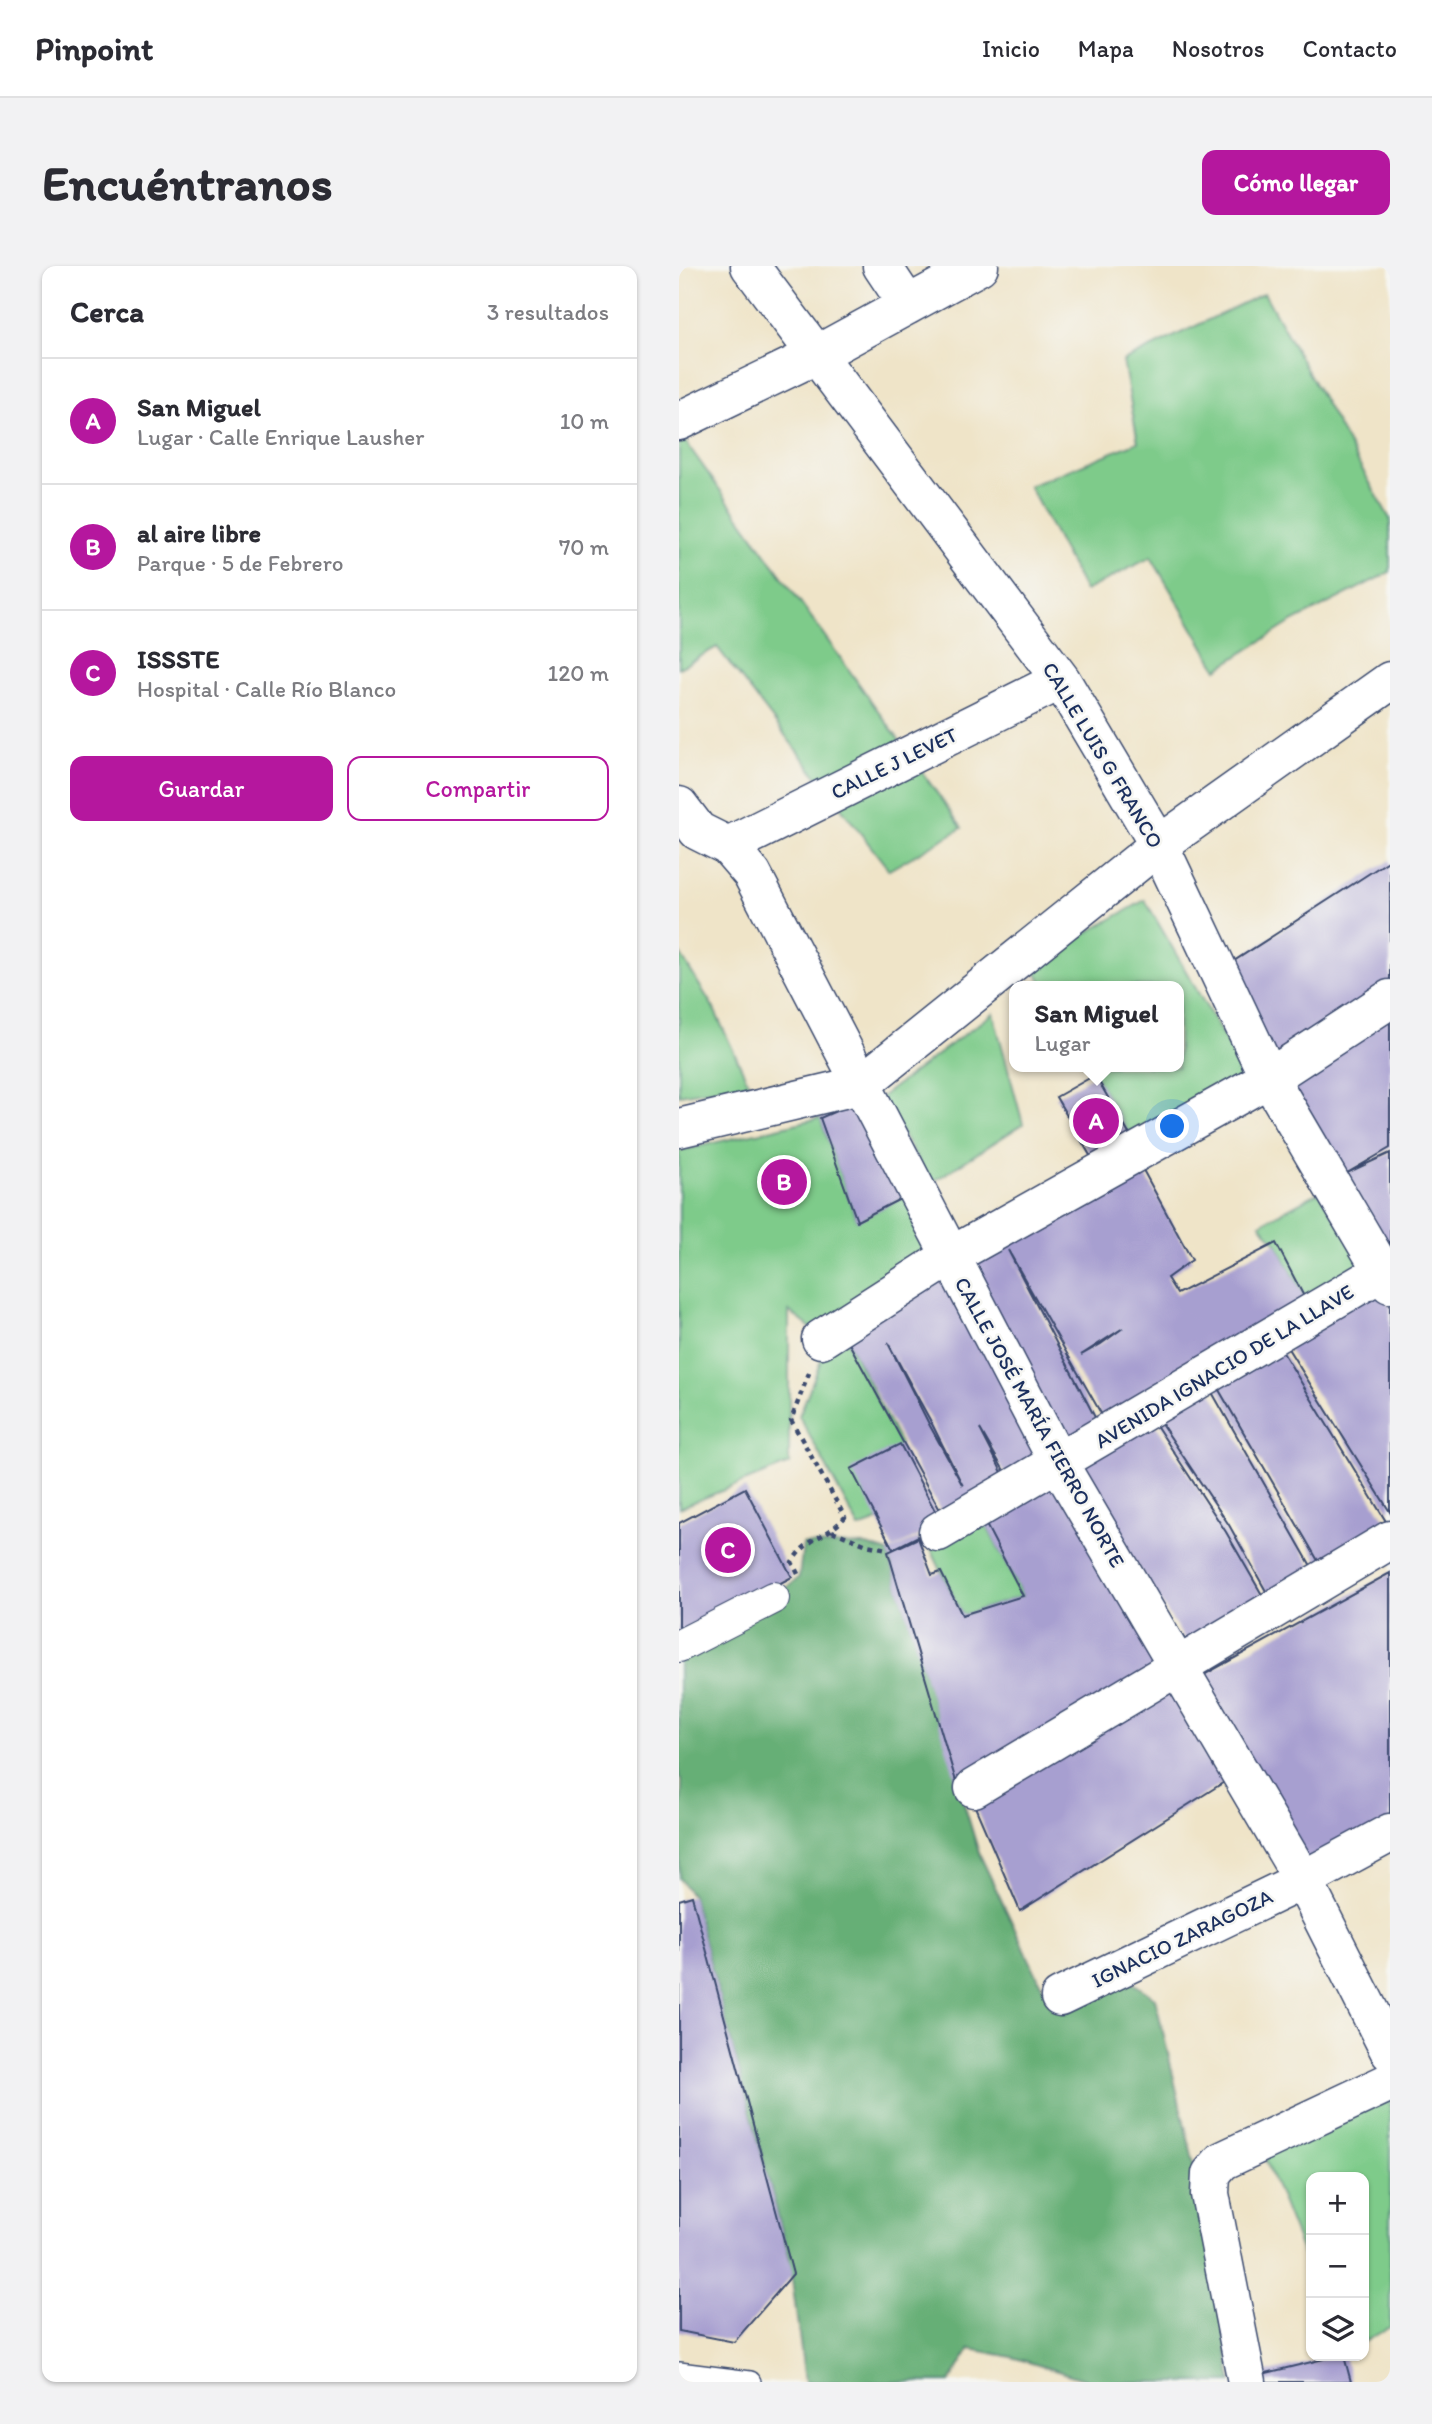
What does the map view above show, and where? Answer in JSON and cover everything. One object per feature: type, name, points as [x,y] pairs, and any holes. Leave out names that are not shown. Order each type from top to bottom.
[{"type":"street","name":"CALLE LUIS G FRANCO","points":[[750,266],[1061,680],[1159,845],[1269,1078],[1388,1274]]},
{"type":"street","points":[[882,266],[908,305]]},
{"type":"street","points":[[679,421],[816,355],[979,266]]},
{"type":"street","name":"CALLE J LEVET","points":[[728,846],[1061,680]]},
{"type":"street","points":[[679,1128],[860,1085],[1159,845],[1390,681]]},
{"type":"street","name":"CALLE JOSÉ MARÍA FIERRO NORTE","points":[[679,806],[698,831],[728,846],[751,874],[1059,1464],[1303,1880],[1390,2052]]},
{"type":"street","points":[[821,1339],[949,1257],[1269,1078],[1390,999]]},
{"type":"street","name":"AVENIDA IGNACIO DE LA LLAVE","points":[[938,1532],[1388,1274]]},
{"type":"street","points":[[974,1788],[1390,1540]]},
{"type":"street","points":[[679,1646],[773,1598]]},
{"type":"street","name":"IGNACIO ZARAGOZA","points":[[1060,1997],[1303,1880],[1390,1833]]},
{"type":"street","points":[[1247,2382],[1209,2194],[1211,2174],[1222,2161],[1390,2082]]},
{"type":"lane","points":[[679,2373],[750,2382]]},
{"type":"path","points":[[773,1598],[799,1577],[792,1562],[803,1544],[832,1531],[845,1517],[792,1420],[821,1339]]},
{"type":"path","points":[[832,1531],[867,1545],[887,1549]]},
{"type":"green space","points":[[1264,293],[1390,519],[1390,572],[1290,623],[1217,669],[1151,557],[1085,591],[1029,486],[1138,442],[1123,361]]},
{"type":"green space","points":[[685,441],[962,828],[889,870],[717,647],[679,668],[679,444]]},
{"type":"green space","points":[[1145,900],[1249,1081],[1136,1146],[1093,1072],[1184,1072],[1184,981],[1041,981],[1032,964]]},
{"type":"green space","points":[[679,952],[713,1007],[749,1084],[679,1095]]},
{"type":"green space","points":[[993,1013],[1023,1124],[931,1183],[881,1097]]},
{"type":"green space","points":[[820,1118],[857,1220],[910,1194],[941,1257],[816,1332],[789,1311],[789,1464],[679,1508],[679,1151]]},
{"type":"green space","points":[[1319,1192],[1368,1271],[1310,1308],[1276,1243],[1260,1224]]},
{"type":"green space","points":[[845,1336],[900,1444],[878,1521],[859,1528],[799,1416],[826,1348]]},
{"type":"green space","points":[[981,1515],[1023,1596],[962,1615],[927,1541]]},
{"type":"green space","points":[[803,1544],[867,1545],[888,1552],[979,1853],[1052,2007],[1126,1978],[1155,1998],[1201,2194],[1232,2382],[1093,2382],[1012,2357],[970,2349],[950,2382],[805,2382],[789,2256],[692,1896],[679,1878],[682,1780],[679,1777],[679,1646],[773,1598],[799,1577]]},
{"type":"green space","points":[[1390,2091],[1390,2327],[1369,2339],[1369,2172],[1306,2172],[1306,2261],[1264,2156]]},
{"type":"building","points":[[1390,860],[1390,988],[1272,1066],[1231,963]]},
{"type":"building","points":[[1390,1014],[1390,1148],[1347,1173],[1390,1153],[1390,1259],[1282,1081]]},
{"type":"building","points":[[1095,1075],[1136,1146],[1098,1169],[1056,1097]]},
{"type":"building","points":[[859,1101],[910,1194],[857,1221],[820,1118]]},
{"type":"building","points":[[1137,1159],[1192,1260],[1167,1278],[1177,1294],[1276,1243],[1310,1308],[1107,1424],[1008,1250],[1101,1429],[1063,1453],[960,1261]],"holes":[[[1123,1328],[1101,1344],[1081,1355]]]},
{"type":"building","points":[[945,1271],[1049,1461],[1010,1481],[980,1429],[1010,1488],[946,1521],[845,1336]],"holes":[[[888,1343],[930,1420],[963,1486]]]},
{"type":"building","points":[[1377,1285],[1390,1307],[1390,1512],[1284,1342]]},
{"type":"building","points":[[1279,1346],[1390,1528],[1324,1571],[1215,1383]]},
{"type":"building","points":[[1209,1387],[1315,1573],[1271,1600],[1229,1525],[1157,1417]]},
{"type":"building","points":[[1152,1419],[1226,1532],[1265,1600],[1191,1649],[1074,1468]]},
{"type":"building","points":[[900,1444],[942,1524],[893,1549],[851,1469]]},
{"type":"building","points":[[1056,1477],[1168,1666],[958,1788],[888,1552],[918,1538],[932,1575],[941,1572],[962,1615],[1023,1596],[981,1515]]},
{"type":"building","points":[[745,1488],[792,1577],[679,1636],[679,1523]]},
{"type":"building","points":[[1390,1573],[1390,1825],[1309,1876],[1200,1677]]},
{"type":"building","points":[[1173,1681],[1229,1779],[1020,1911],[973,1802]]},
{"type":"building","points":[[692,1896],[793,2274],[734,2342],[679,2331],[679,1900]]},
{"type":"building","points":[[1315,2361],[1345,2361],[1351,2382],[1264,2382],[1262,2374]]},
{"type":"place","name":"San Miguel","points":[[1096,1121]]},
{"type":"place","name":"al aire libre","points":[[784,1182]]},
{"type":"place","name":"ISSSTE","points":[[728,1550]]}]
